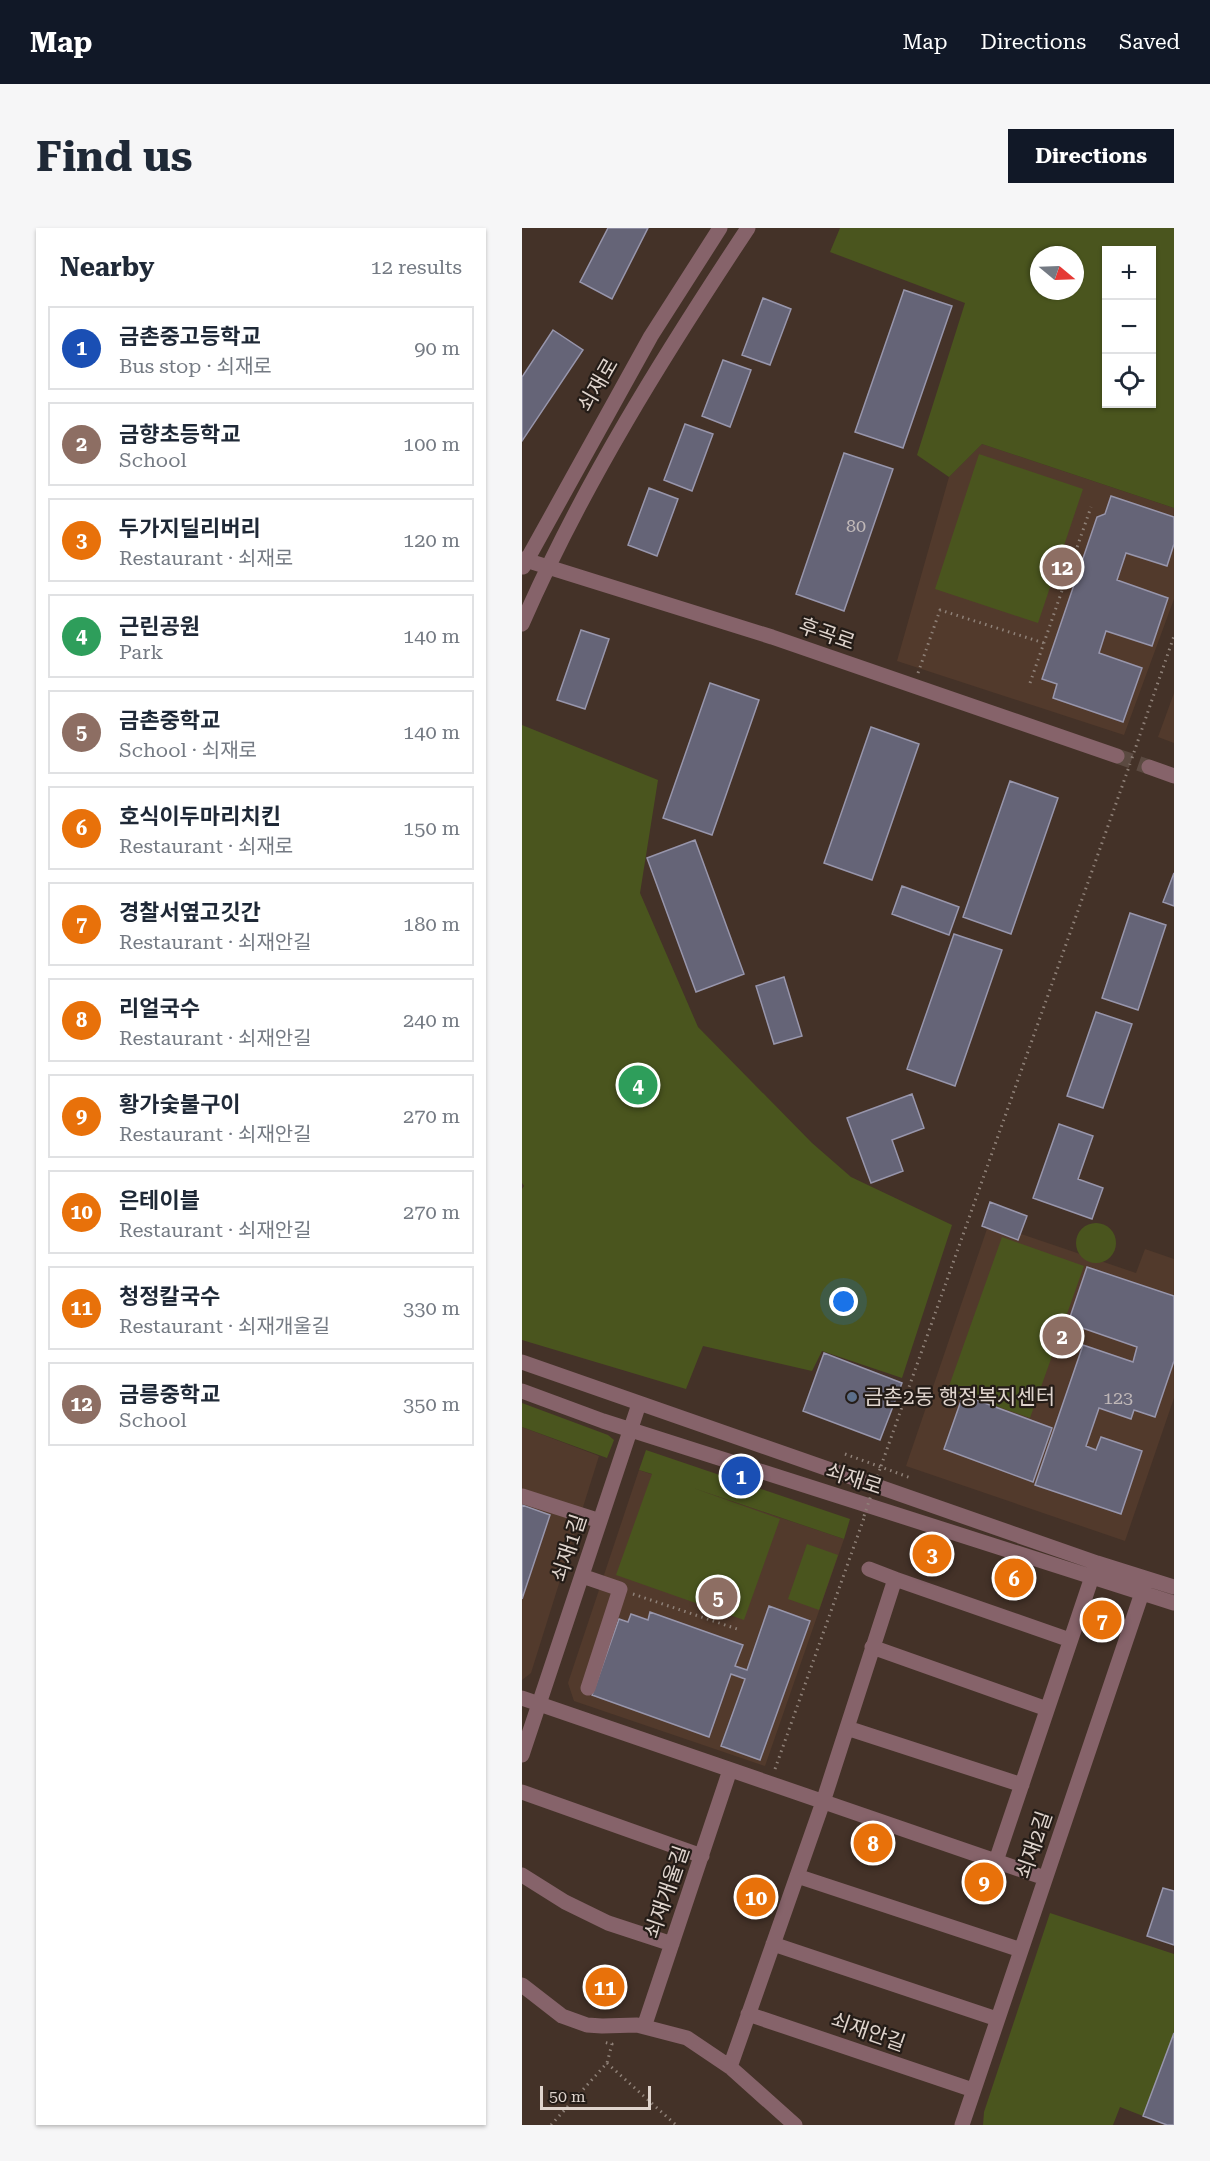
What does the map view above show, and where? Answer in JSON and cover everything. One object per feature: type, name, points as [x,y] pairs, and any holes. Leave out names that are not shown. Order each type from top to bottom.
[{"type":"street","name":"쇠재로","points":[[523,562],[651,336],[720,228]]},
{"type":"street","name":"쇠재로","points":[[522,624],[548,566],[617,434],[672,344],[748,228]]},
{"type":"street","name":"후곡로","points":[[523,562],[548,566],[772,637],[1116,756]]},
{"type":"street","points":[[1149,767],[1174,776]]},
{"type":"street","points":[[522,1362],[1094,1570],[1144,1586],[1174,1604]]},
{"type":"street","name":"쇠재로","points":[[522,1391],[631,1430],[1094,1570]]},
{"type":"street","name":"쇠재1길","points":[[522,1755],[639,1404]]},
{"type":"street","points":[[522,1496],[600,1521]]},
{"type":"street","points":[[868,1569],[1070,1640]]},
{"type":"street","points":[[996,1861],[1094,1570]]},
{"type":"street","points":[[582,1576],[620,1589],[588,1688]]},
{"type":"street","points":[[730,2067],[823,1802],[895,1579]]},
{"type":"street","points":[[1144,1586],[1174,1587]]},
{"type":"street","name":"쇠재2길","points":[[962,2125],[1144,1586]]},
{"type":"street","points":[[872,1647],[1047,1709]]},
{"type":"street","points":[[522,1698],[1045,1878]]},
{"type":"street","points":[[846,1728],[1022,1785]]},
{"type":"street","name":"쇠재개울길","points":[[644,2027],[730,1770]]},
{"type":"street","points":[[522,1792],[702,1856]]},
{"type":"street","points":[[522,1875],[565,1902],[608,1923],[672,1944]]},
{"type":"street","points":[[797,1876],[1021,1950]]},
{"type":"street","points":[[773,1944],[997,2019]]},
{"type":"street","points":[[522,1985],[562,2016],[579,2022],[602,2026],[637,2025],[687,2038],[730,2067],[795,2125]]},
{"type":"street","name":"쇠재안길","points":[[748,2014],[974,2090]]},
{"type":"path","points":[[1030,683],[1091,507]]},
{"type":"path","points":[[914,686],[940,610],[1044,643]]},
{"type":"path","points":[[881,1466],[1174,636]]},
{"type":"path","points":[[770,1784],[914,1370]]},
{"type":"path","points":[[845,1454],[911,1478]]},
{"type":"path","points":[[620,1589],[740,1630]]},
{"type":"path","points":[[551,2125],[607,2063],[612,2044],[595,2039]]},
{"type":"path","points":[[607,2063],[676,2125]]},
{"type":"shaded area","points":[[982,444],[1174,508],[1174,599],[1124,735],[897,661],[949,477]]},
{"type":"shaded area","points":[[1174,693],[1174,743],[1158,737]]},
{"type":"shaded area","points":[[989,1223],[1136,1273],[1145,1249],[1174,1259],[1174,1398],[1125,1541],[906,1466]]},
{"type":"shaded area","points":[[522,1427],[599,1456],[531,1673],[522,1680]]},
{"type":"shaded area","points":[[639,1470],[844,1539],[765,1766],[574,1701],[568,1683]]},
{"type":"green space","points":[[840,228],[1174,228],[1174,508],[982,444],[949,477],[917,455],[965,303],[830,252]]},
{"type":"green space","points":[[979,454],[1083,489],[1038,623],[935,589]]},
{"type":"green space","points":[[522,725],[658,780],[640,893],[698,1027],[812,1143],[851,1177],[952,1225],[902,1378],[822,1351],[812,1371],[703,1346],[686,1389],[522,1340],[522,1189],[524,1186],[522,1183]]},
{"type":"green space","points":[[1096,1223],[1110,1229],[1116,1243],[1110,1257],[1096,1263],[1082,1257],[1076,1243],[1082,1229]]},
{"type":"green space","points":[[1002,1237],[1084,1266],[1030,1418],[948,1389]]},
{"type":"green space","points":[[522,1403],[608,1435],[614,1440],[607,1458],[522,1427]]},
{"type":"green space","points":[[646,1450],[850,1519],[844,1539],[693,1488],[780,1519],[744,1620],[616,1575],[652,1474],[639,1470]]},
{"type":"green space","points":[[807,1544],[838,1555],[819,1610],[788,1599]]},
{"type":"green space","points":[[1050,1913],[1174,1954],[1174,2033],[1143,2116],[1120,2107],[1113,2125],[983,2125],[984,2112]]},
{"type":"building","points":[[608,228],[648,228],[612,299],[580,282]]},
{"type":"building","points":[[904,290],[952,306],[903,448],[855,432]]},
{"type":"building","points":[[763,298],[791,309],[770,365],[742,355]]},
{"type":"building","points":[[553,330],[583,350],[522,441],[522,377]]},
{"type":"building","points":[[723,360],[751,370],[730,427],[702,416]]},
{"type":"building","points":[[685,424],[713,434],[692,491],[664,480]]},
{"type":"building","points":[[844,453],[893,469],[844,611],[796,594]]},
{"type":"building","points":[[649,488],[678,499],[657,556],[628,545]]},
{"type":"building","points":[[1111,496],[1174,517],[1174,544],[1167,566],[1126,553],[1117,580],[1168,598],[1152,646],[1106,631],[1099,653],[1142,668],[1123,722],[1053,698],[1057,684],[1042,679],[1097,517],[1105,514]]},
{"type":"building","points":[[581,630],[609,639],[585,709],[557,700]]},
{"type":"building","points":[[710,683],[759,700],[712,835],[663,818]]},
{"type":"building","points":[[871,727],[919,744],[872,880],[824,863]]},
{"type":"building","points":[[1010,781],[1058,798],[1011,934],[963,917]]},
{"type":"building","points":[[695,840],[744,974],[696,992],[647,858]]},
{"type":"building","points":[[1174,873],[1174,906],[1163,902]]},
{"type":"building","points":[[902,886],[959,907],[949,935],[892,914]]},
{"type":"building","points":[[1130,913],[1166,925],[1138,1010],[1102,998]]},
{"type":"building","points":[[954,934],[1002,950],[955,1086],[907,1069]]},
{"type":"building","points":[[784,977],[802,1036],[774,1044],[756,986]]},
{"type":"building","points":[[1096,1012],[1132,1024],[1103,1108],[1067,1096]]},
{"type":"building","points":[[912,1094],[924,1128],[892,1140],[903,1171],[871,1183],[847,1118]]},
{"type":"building","points":[[1059,1124],[1093,1136],[1078,1179],[1103,1188],[1092,1219],[1033,1198]]},
{"type":"building","points":[[990,1202],[1027,1216],[1018,1240],[982,1226]]},
{"type":"building","points":[[1087,1267],[1174,1296],[1174,1361],[1155,1417],[1134,1410],[1131,1419],[1099,1408],[1086,1446],[1096,1450],[1101,1437],[1142,1451],[1121,1514],[1035,1485],[1083,1345],[1133,1362],[1137,1347],[1068,1323]]},
{"type":"building","name":"금촌2동 행정복지센터","points":[[824,1353],[902,1383],[880,1440],[803,1411]]},
{"type":"building","points":[[963,1395],[1052,1428],[1033,1482],[944,1449]]},
{"type":"building","points":[[522,1505],[550,1515],[522,1599]]},
{"type":"building","points":[[769,1606],[810,1621],[760,1760],[721,1746],[745,1679],[731,1674],[709,1737],[592,1695],[619,1619],[628,1622],[631,1614],[648,1620],[650,1612],[743,1645],[735,1666],[747,1670]]},
{"type":"building","points":[[1163,1888],[1174,1891],[1174,1945],[1147,1936]]},
{"type":"building","points":[[1174,2033],[1174,2125],[1167,2125],[1143,2116]]},
{"type":"tunnel","points":[[1117,756],[1149,767]]},
{"type":"place","name":"금릉중학교","points":[[1062,567]]},
{"type":"place","name":"근린공원","points":[[638,1085]]},
{"type":"place","name":"금향초등학교","points":[[1062,1336]]},
{"type":"place","name":"금촌2동 행정복지센터","points":[[852,1397]]},
{"type":"place","name":"금촌중고등학교","points":[[741,1476]]},
{"type":"place","name":"두가지딜리버리","points":[[932,1554]]},
{"type":"place","name":"호식이두마리치킨","points":[[1014,1578]]},
{"type":"place","name":"금촌중학교","points":[[718,1597]]},
{"type":"place","name":"경찰서옆고깃간","points":[[1102,1620]]},
{"type":"place","name":"리얼국수","points":[[873,1843]]},
{"type":"place","name":"황가숯불구이","points":[[984,1882]]},
{"type":"place","name":"은테이블","points":[[756,1897]]},
{"type":"place","name":"청정칼국수","points":[[605,1987]]}]
